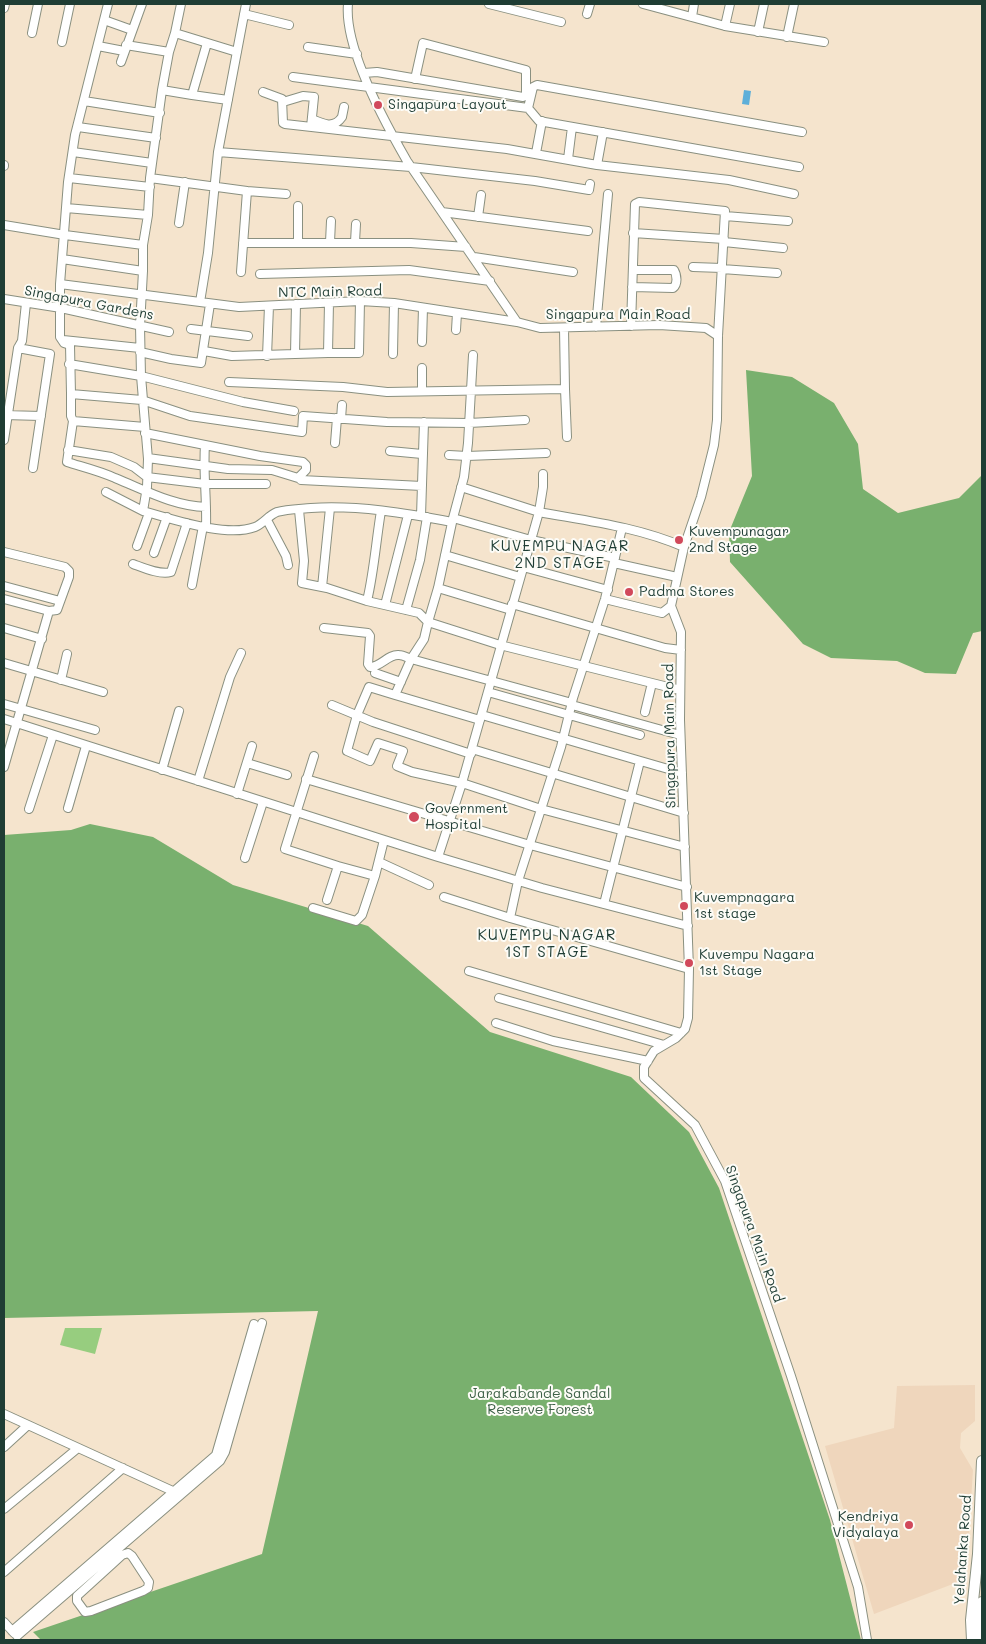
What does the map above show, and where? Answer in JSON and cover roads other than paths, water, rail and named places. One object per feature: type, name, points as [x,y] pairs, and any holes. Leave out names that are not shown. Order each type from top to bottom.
[{"type":"main road","name":"Yelahanka Road","points":[[972,1640],[971,1620],[980,1554],[982,1461]]},
{"type":"main road","name":"Yelahanka Road","points":[[981,1640],[980,1620],[982,1602]]},
{"type":"street","points":[[4,8],[5,4]]},
{"type":"street","points":[[32,33],[38,4]]},
{"type":"street","points":[[62,42],[70,4]]},
{"type":"street","points":[[61,340],[60,284],[68,178],[78,127],[108,4]]},
{"type":"street","points":[[121,62],[142,4]]},
{"type":"street","points":[[137,546],[146,512],[148,458],[142,400],[140,350],[143,245],[162,90],[180,4]]},
{"type":"street","points":[[348,4],[349,28],[357,54],[392,135],[411,167],[518,322]]},
{"type":"street","points":[[489,4],[561,22]]},
{"type":"street","points":[[587,14],[590,4]]},
{"type":"street","points":[[643,4],[655,5],[725,26],[824,42]]},
{"type":"street","points":[[692,17],[694,4]]},
{"type":"street","points":[[725,26],[730,4]]},
{"type":"street","points":[[758,32],[764,4]]},
{"type":"street","points":[[787,37],[794,4]]},
{"type":"street","points":[[200,302],[208,253],[218,152],[244,7],[289,26]]},
{"type":"street","points":[[104,20],[132,30]]},
{"type":"street","points":[[175,33],[237,52]]},
{"type":"street","points":[[192,95],[206,43]]},
{"type":"street","points":[[364,73],[376,72],[416,79],[523,97],[526,95],[526,70],[423,43],[416,79]]},
{"type":"street","points":[[98,46],[169,52]]},
{"type":"street","points":[[308,47],[357,54]]},
{"type":"street","points":[[293,77],[528,108],[536,119],[542,122],[800,167]]},
{"type":"street","points":[[528,108],[533,87],[537,85],[802,132]]},
{"type":"street","points":[[162,90],[228,100]]},
{"type":"street","points":[[263,92],[279,98],[283,102],[283,124],[312,123],[333,125],[342,117],[344,107]]},
{"type":"street","points":[[283,102],[303,96],[314,97],[312,123]]},
{"type":"street","points":[[84,101],[160,113]]},
{"type":"street","points":[[536,153],[542,122]]},
{"type":"street","points":[[312,123],[536,153],[597,165],[729,180],[794,194]]},
{"type":"street","points":[[78,127],[156,138]]},
{"type":"street","points":[[568,159],[572,127]]},
{"type":"street","points":[[597,165],[603,132]]},
{"type":"street","points":[[73,152],[152,163]]},
{"type":"street","points":[[218,152],[411,167],[589,190],[590,184]]},
{"type":"street","points":[[68,178],[150,187]]},
{"type":"street","points":[[150,178],[247,191],[286,194]]},
{"type":"street","points":[[179,223],[185,182]]},
{"type":"street","points":[[241,272],[247,191]]},
{"type":"street","points":[[596,327],[608,194]]},
{"type":"street","points":[[478,217],[481,195]]},
{"type":"street","points":[[605,599],[662,613],[671,606],[684,547],[701,497],[714,445],[718,336],[726,216],[724,210],[636,202],[634,204],[631,326]]},
{"type":"street","points":[[298,206],[298,242]]},
{"type":"street","points":[[66,208],[148,215]]},
{"type":"street","points":[[442,212],[588,231]]},
{"type":"street","points":[[726,216],[788,221]]},
{"type":"street","points":[[330,242],[331,221]]},
{"type":"street","points":[[4,224],[65,235],[143,245]]},
{"type":"street","points":[[355,242],[356,224]]},
{"type":"street","points":[[633,233],[724,240],[783,248]]},
{"type":"street","points":[[243,243],[419,243],[466,247]]},
{"type":"street","points":[[474,257],[573,272]]},
{"type":"street","points":[[62,259],[143,271]]},
{"type":"street","points":[[692,267],[777,272]]},
{"type":"street","points":[[260,274],[409,270],[490,281]]},
{"type":"street","points":[[632,287],[673,288],[676,284],[674,270],[633,270]]},
{"type":"street","name":"NTC Main Road","points":[[60,284],[239,307],[360,302],[394,303],[518,322]]},
{"type":"street","name":"Singapura Gardens","points":[[4,299],[60,308],[169,332]]},
{"type":"street","points":[[204,350],[232,356],[359,353],[360,302]]},
{"type":"street","points":[[4,440],[6,416],[18,348],[22,341],[26,303]]},
{"type":"street","points":[[328,353],[329,303]]},
{"type":"street","points":[[393,354],[394,303]]},
{"type":"street","points":[[61,340],[140,350],[171,359],[201,363],[210,304]]},
{"type":"street","points":[[295,354],[296,304]]},
{"type":"street","points":[[266,356],[269,306]]},
{"type":"street","points":[[422,342],[423,308]]},
{"type":"street","points":[[456,330],[457,313]]},
{"type":"street","name":"Singapura Main Road","points":[[518,322],[540,328],[631,326],[706,328],[718,336]]},
{"type":"street","points":[[191,328],[248,336]]},
{"type":"street","points":[[564,328],[567,438]]},
{"type":"street","points":[[61,340],[70,345],[70,394],[73,421],[67,462],[114,477],[146,492],[184,504],[206,507]]},
{"type":"street","points":[[18,348],[50,354],[33,468]]},
{"type":"street","points":[[394,695],[411,659],[424,639],[438,588],[467,456],[473,355]]},
{"type":"street","points":[[69,364],[141,376],[223,397],[294,411]]},
{"type":"street","points":[[422,368],[422,390]]},
{"type":"street","points":[[229,382],[343,387],[387,392],[565,389]]},
{"type":"street","points":[[70,394],[142,400],[190,416],[302,432],[303,416],[469,424],[525,420]]},
{"type":"street","points":[[336,442],[342,405]]},
{"type":"street","points":[[6,416],[41,416]]},
{"type":"street","points":[[73,421],[145,430],[205,445],[303,462],[306,464],[306,470],[298,478],[272,470],[228,469],[148,458]]},
{"type":"street","points":[[406,610],[418,567],[424,517],[422,454],[424,422]]},
{"type":"street","points":[[192,585],[205,526],[206,507],[203,465],[205,445]]},
{"type":"street","points":[[68,450],[110,457],[134,466],[147,477],[205,484],[266,484]]},
{"type":"street","points":[[390,451],[422,454]]},
{"type":"street","points":[[449,454],[467,456],[546,453]]},
{"type":"street","points":[[438,857],[451,822],[500,645],[524,567],[539,512],[543,474]]},
{"type":"street","points":[[301,480],[422,486]]},
{"type":"street","points":[[461,488],[539,512],[622,528],[665,539],[684,547]]},
{"type":"street","points":[[106,492],[146,512],[187,523],[236,530],[255,527],[276,512],[349,507],[452,520],[677,577]]},
{"type":"street","points":[[322,587],[330,508]]},
{"type":"street","points":[[299,510],[304,561],[302,582],[385,606],[419,613],[428,622],[500,645],[680,690]]},
{"type":"street","points":[[367,601],[372,579],[381,511]]},
{"type":"street","points":[[385,606],[408,514]]},
{"type":"street","points":[[154,553],[167,517]]},
{"type":"street","points":[[267,520],[286,556],[288,565]]},
{"type":"street","points":[[133,564],[150,570],[171,572],[187,523]]},
{"type":"street","points":[[510,918],[518,881],[564,738],[572,704],[608,590],[622,528]]},
{"type":"street","points":[[4,552],[65,567],[68,571],[57,610],[49,612],[4,599]]},
{"type":"street","points":[[445,555],[520,577]]},
{"type":"street","points":[[524,567],[608,590]]},
{"type":"street","points":[[4,586],[60,601]]},
{"type":"street","points":[[438,588],[596,628],[665,648],[681,650]]},
{"type":"street","name":"Singapura Main Road","points":[[671,606],[681,632],[680,735],[688,926],[688,1018],[685,1029],[681,1033]]},
{"type":"street","points":[[4,767],[49,612]]},
{"type":"street","points":[[4,628],[42,639]]},
{"type":"street","points":[[324,628],[368,633],[370,636],[368,664],[370,667],[379,665],[390,657],[399,655],[680,735]]},
{"type":"street","points":[[198,781],[230,677],[241,653]]},
{"type":"street","points":[[61,680],[67,654]]},
{"type":"street","points":[[4,663],[103,692]]},
{"type":"street","points":[[375,673],[401,682]]},
{"type":"street","points":[[645,712],[652,683]]},
{"type":"street","points":[[682,773],[564,738],[394,695],[369,686],[356,715],[347,751],[370,761],[378,743],[403,751],[397,766],[412,772],[462,783],[541,809],[685,847]]},
{"type":"street","points":[[488,692],[640,735]]},
{"type":"street","points":[[4,704],[95,730]]},
{"type":"street","points":[[332,705],[373,722],[684,813]]},
{"type":"street","points":[[162,770],[180,711]]},
{"type":"street","points":[[4,719],[438,857],[518,881],[688,926]]},
{"type":"street","points":[[28,808],[53,735]]},
{"type":"street","points":[[68,808],[86,746]]},
{"type":"street","points":[[237,794],[252,746]]},
{"type":"street","points":[[314,756],[285,849],[375,876]]},
{"type":"street","points":[[604,904],[640,761]]},
{"type":"street","points":[[247,763],[286,775]]},
{"type":"street","points":[[306,779],[530,845],[687,887]]},
{"type":"street","points":[[245,858],[263,802]]},
{"type":"street","points":[[313,908],[356,920],[362,915],[384,840]]},
{"type":"street","points":[[379,862],[429,884]]},
{"type":"street","points":[[327,900],[338,866]]},
{"type":"street","points":[[444,897],[510,918],[689,969]]},
{"type":"street","points":[[469,971],[681,1033],[654,1051],[648,1061],[553,1041],[496,1023]]},
{"type":"street","points":[[499,998],[664,1045]]},
{"type":"street","name":"Singapura Main Road","points":[[648,1061],[644,1067],[644,1078],[695,1125],[725,1181],[819,1461],[858,1587],[867,1640]]},
{"type":"street","points":[[17,1636],[177,1493],[224,1456],[258,1323]]},
{"type":"street","points":[[4,1414],[177,1493]]},
{"type":"street","points":[[4,1447],[28,1425]]},
{"type":"street","points":[[4,1510],[78,1448]]},
{"type":"street","points":[[4,1572],[124,1468]]},
{"type":"street","points":[[17,1636],[108,1563],[122,1555],[128,1553],[132,1556],[149,1582],[148,1588],[91,1611],[84,1612],[77,1601],[78,1596],[108,1563],[177,1493]]},
{"type":"street","points":[[4,1622],[17,1636]]},
{"type":"water","points":[[744,90],[751,91],[749,105],[742,104]]},
{"type":"place","name":"Singapura Layout","points":[[378,105]]},
{"type":"place","name":"Kuvempunagar 2nd Stage","points":[[679,540]]},
{"type":"place","name":"Padma Stores","points":[[629,592]]},
{"type":"place","name":"Government Hospital","points":[[414,817]]},
{"type":"place","name":"Kuvempnagara 1st stage","points":[[684,906]]},
{"type":"place","name":"Kuvempu Nagara 1st Stage","points":[[689,963]]},
{"type":"place","name":"Kendriya Vidyalaya","points":[[909,1525]]},
{"type":"district","name":"KUVEMPU NAGAR 2ND STAGE","points":[[560,554]]},
{"type":"district","name":"KUVEMPU NAGAR 1ST STAGE","points":[[547,944]]},
{"type":"park label","name":"Jarakabande Sandal Reserve Forest","points":[[540,1402]]}]
